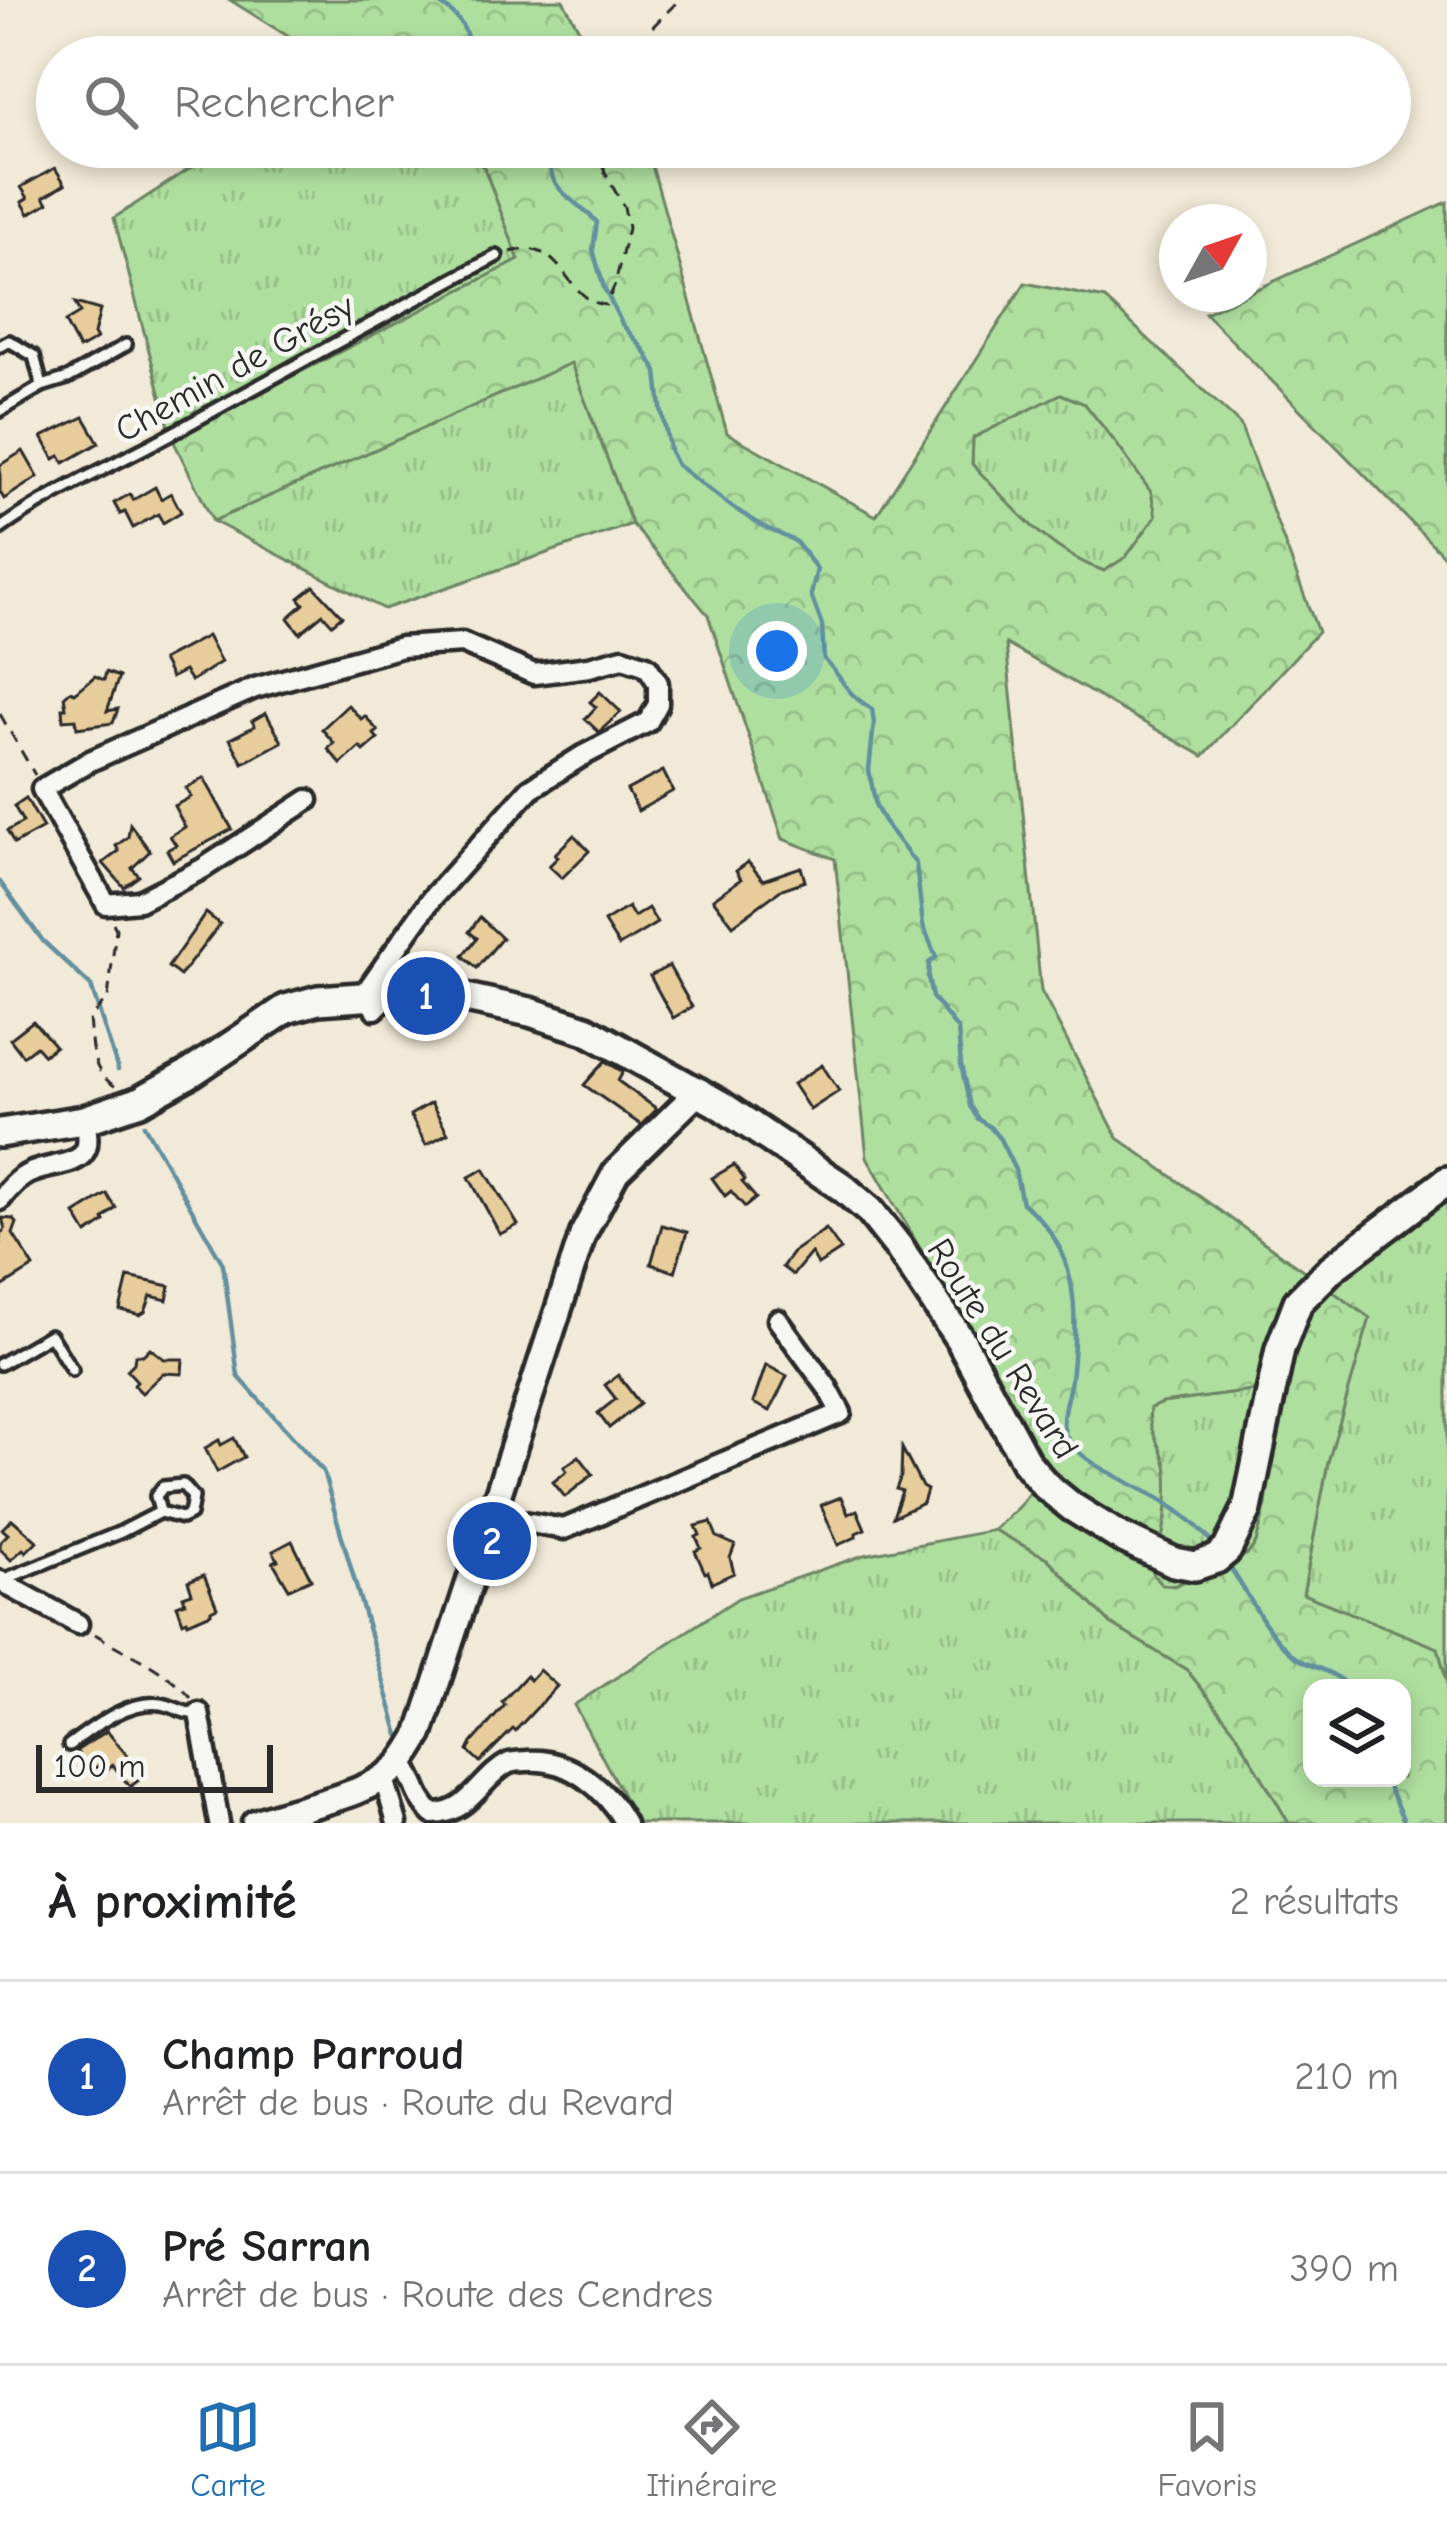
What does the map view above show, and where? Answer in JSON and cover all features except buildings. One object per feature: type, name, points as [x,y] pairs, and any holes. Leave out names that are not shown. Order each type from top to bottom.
[{"type":"main road","name":"Route du Revard","points":[[0,1133],[117,1111],[163,1090],[255,1030],[377,1000],[466,998],[586,1030],[699,1091],[784,1146],[870,1211],[961,1341],[1026,1462],[1045,1485],[1135,1544],[1174,1562],[1202,1565],[1222,1555],[1247,1510],[1280,1349],[1298,1302],[1333,1268],[1447,1180]]},
{"type":"street","points":[[308,800],[202,869],[139,901],[106,904],[43,789],[130,742],[255,688],[401,647],[462,643],[534,674],[623,658],[647,666],[658,682],[658,704],[648,722],[530,789],[432,898],[390,957],[377,1000]]},
{"type":"street","points":[[254,1823],[362,1789],[393,1770],[420,1734],[584,1234],[616,1172],[699,1091]]},
{"type":"street","points":[[0,1200],[32,1172],[76,1162],[86,1144],[84,1120]]},
{"type":"street","points":[[491,1516],[564,1529],[841,1413],[778,1320]]},
{"type":"street","points":[[0,1581],[78,1624]]},
{"type":"street","points":[[200,1713],[218,1823]]},
{"type":"street","points":[[393,1770],[412,1773],[421,1803],[433,1814],[448,1814],[510,1762],[539,1760],[568,1767],[596,1786],[625,1823]]},
{"type":"street","points":[[393,1770],[398,1823]]},
{"type":"lane","name":"Chemin de Grésy","points":[[0,529],[29,508],[497,256]]},
{"type":"lane","points":[[0,346],[9,340],[34,356],[42,386]]},
{"type":"lane","points":[[0,411],[126,345]]},
{"type":"lane","points":[[0,1364],[50,1335],[72,1370]]},
{"type":"lane","points":[[0,1581],[160,1512]]},
{"type":"lane","points":[[69,1745],[104,1719],[141,1705],[165,1704],[186,1715],[200,1713]]},
{"type":"path","points":[[644,36],[679,0]]},
{"type":"path","points":[[497,256],[524,248],[548,255],[587,298],[606,305],[628,228],[624,207],[604,168]]},
{"type":"path","points":[[0,714],[43,789]]},
{"type":"path","points":[[106,904],[116,929],[108,998],[89,1018],[93,1061],[102,1078],[119,1088]]},
{"type":"path","points":[[78,1624],[180,1685],[200,1713]]},
{"type":"green space","points":[[230,0],[563,0],[583,36],[287,36]]},
{"type":"green space","points":[[191,168],[484,168],[519,260],[172,438],[114,218]]},
{"type":"green space","points":[[484,168],[653,168],[727,433],[876,516],[1025,283],[1105,299],[1240,424],[1318,632],[1203,756],[1006,644],[1041,991],[1118,1138],[1370,1318],[1328,1462],[1303,1594],[1438,1648],[1447,1684],[1447,1823],[1289,1823],[1234,1729],[1187,1670],[1111,1624],[1047,1558],[994,1530],[1037,1481],[1008,1400],[867,1157],[835,859],[783,839],[708,615],[632,524],[571,363],[213,521],[172,438],[519,260]],"holes":[[[1061,394],[1085,404],[1151,492],[1156,516],[1126,557],[1104,571],[1048,540],[972,464],[973,438]],[[1259,1390],[1272,1452],[1266,1505],[1256,1543],[1248,1554],[1174,1586],[1162,1584],[1153,1575],[1165,1522],[1166,1463],[1153,1433],[1150,1408]]]},
{"type":"green space","points":[[1447,202],[1447,559],[1205,313],[1267,312],[1267,285]]},
{"type":"green space","points":[[571,363],[632,524],[384,609],[213,521]]},
{"type":"green space","points":[[1060,393],[1085,404],[1151,492],[1157,516],[1126,557],[1105,571],[1048,540],[972,464],[973,438]]},
{"type":"green space","points":[[1447,1175],[1447,1684],[1438,1648],[1303,1595],[1328,1462],[1312,1277]]},
{"type":"green space","points":[[1259,1390],[1272,1452],[1256,1543],[1248,1554],[1174,1586],[1162,1584],[1153,1576],[1149,1408]]},
{"type":"green space","points":[[994,1530],[1047,1558],[1111,1624],[1187,1670],[1234,1729],[1289,1823],[638,1823],[574,1705],[738,1598],[864,1555]]},
{"type":"waterway","points":[[433,0],[450,11],[467,36]]},
{"type":"waterway","points":[[549,168],[556,184],[597,222],[593,250],[604,288],[622,324],[657,372],[670,451],[677,465],[732,507],[795,541],[817,569],[811,595],[822,625],[824,659],[872,709],[869,770],[876,807],[916,864],[923,925],[936,957],[929,963],[932,997],[958,1030],[970,1106],[1000,1139],[1015,1170],[1022,1203],[1041,1220],[1065,1260],[1074,1306],[1065,1433],[1080,1453],[1169,1505],[1217,1549]]},
{"type":"waterway","points":[[0,882],[43,941],[91,986],[118,1070]]},
{"type":"waterway","points":[[144,1125],[223,1264],[238,1376],[323,1471],[399,1735]]},
{"type":"waterway","points":[[1227,1563],[1283,1645],[1300,1660],[1338,1679]]},
{"type":"waterway","points":[[1388,1787],[1405,1823]]},
{"type":"place","name":"Champ Parroud","points":[[426,996]]},
{"type":"place","name":"Pré Sarran","points":[[492,1541]]}]
